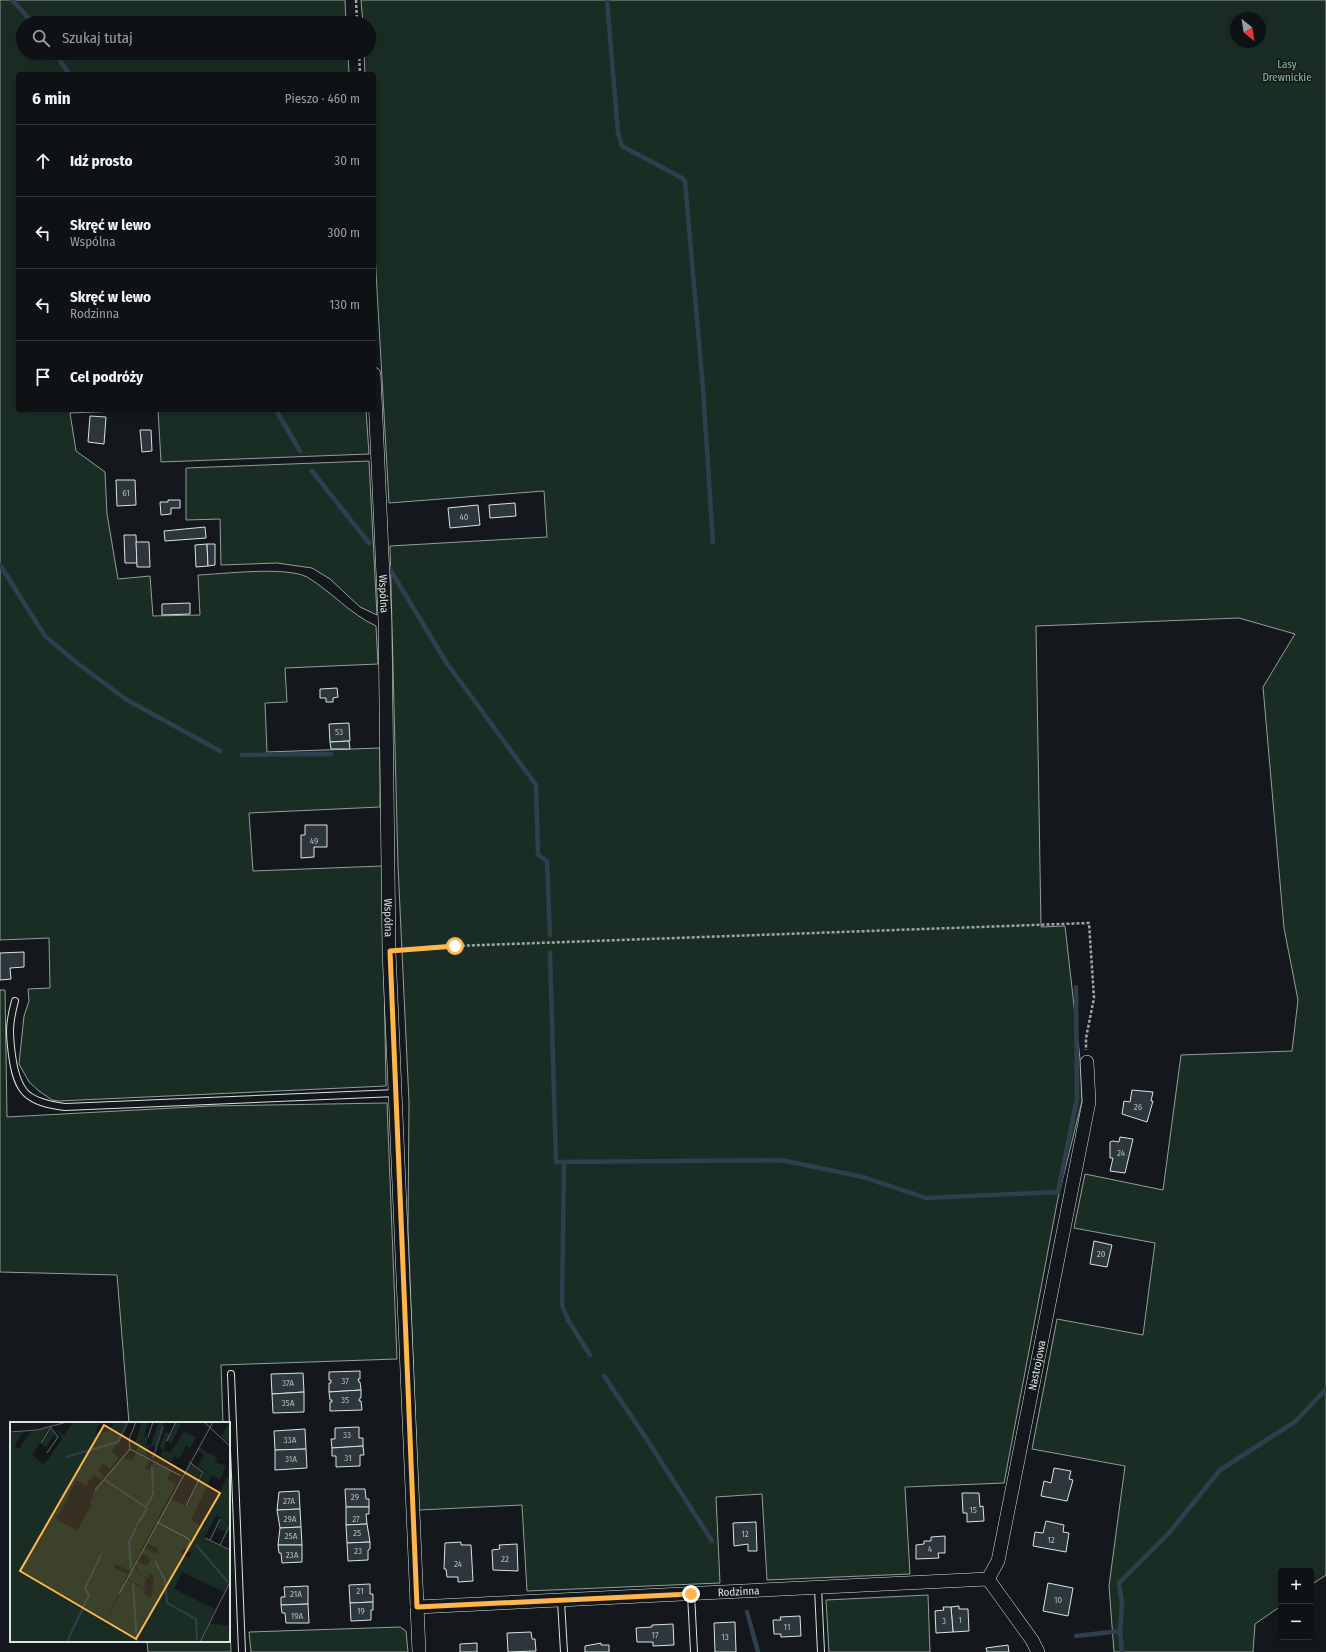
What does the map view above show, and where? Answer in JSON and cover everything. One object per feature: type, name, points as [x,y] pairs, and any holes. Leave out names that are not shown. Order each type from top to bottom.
[{"type":"street","name":"Wspólna","points":[[376,412],[385,621],[390,951],[419,1652]]},
{"type":"street","name":"Nastrojowa","points":[[988,1579],[998,1561],[1074,1182],[1089,1102],[1087,1062]]},
{"type":"street","name":"Rodzinna","points":[[417,1607],[988,1579]]},
{"type":"street","points":[[988,1579],[1032,1640],[1038,1652]]},
{"type":"lane","points":[[15,1001],[9,1022],[9,1032],[16,1078],[24,1091],[33,1099],[47,1105],[65,1107],[396,1093]]},
{"type":"lane","points":[[231,1374],[242,1652]]},
{"type":"lane","points":[[818,1588],[821,1652]]},
{"type":"lane","points":[[691,1594],[694,1652]]},
{"type":"lane","points":[[561,1601],[564,1652]]},
{"type":"path","points":[[356,0],[357,16]]},
{"type":"path","points":[[359,60],[360,72]]},
{"type":"path","points":[[390,951],[455,946],[1089,923],[1094,998],[1086,1038],[1087,1062]]},
{"type":"green space","points":[[0,0],[345,0],[346,16],[16,16],[16,60],[348,60],[349,72],[16,72],[16,412],[95,412],[70,413],[76,451],[105,472],[107,514],[118,579],[150,576],[153,616],[200,615],[198,575],[270,571],[285,572],[307,577],[325,589],[349,609],[376,626],[378,664],[285,668],[287,702],[265,703],[267,752],[380,748],[380,807],[249,813],[253,871],[382,866],[386,1086],[59,1101],[52,1100],[29,1082],[19,1064],[24,1016],[29,1001],[28,989],[50,988],[49,938],[0,940]]},
{"type":"green space","name":"Lasy Drewnickie","points":[[361,0],[1326,0],[1326,1575],[1314,1583],[1314,1568],[1278,1568],[1278,1608],[1255,1624],[1253,1652],[1114,1652],[1109,1586],[1125,1466],[1032,1449],[1057,1319],[1143,1335],[1155,1243],[1074,1228],[1085,1174],[1163,1190],[1181,1055],[1292,1051],[1298,1000],[1284,928],[1263,687],[1295,634],[1239,618],[1036,626],[1041,927],[1065,926],[1080,1059],[1082,1101],[1058,1198],[1004,1483],[905,1487],[910,1574],[767,1580],[762,1494],[716,1497],[720,1583],[527,1591],[522,1505],[419,1510],[408,1227],[409,1102],[398,866],[390,546],[547,537],[544,491],[389,503],[376,272],[376,72],[365,72],[364,60],[376,60],[376,16],[362,16]]},
{"type":"green space","points":[[158,412],[366,412],[369,454],[161,462]]},
{"type":"green space","points":[[369,461],[377,615],[360,607],[330,579],[312,568],[277,563],[221,565],[220,519],[186,520],[186,468]]},
{"type":"green space","points":[[0,990],[5,990],[7,1117],[210,1106],[387,1103],[397,1359],[221,1365],[223,1422],[129,1422],[117,1275],[0,1272]]},
{"type":"green space","points":[[928,1595],[930,1652],[829,1652],[826,1600]]},
{"type":"green space","points":[[230,1626],[231,1652],[148,1652],[147,1642],[230,1642]]},
{"type":"green space","points":[[400,1627],[406,1631],[408,1652],[251,1652],[249,1632]]},
{"type":"building","points":[[90,416],[106,417],[104,444],[88,442]]},
{"type":"building","points":[[140,430],[151,430],[152,451],[142,452]]},
{"type":"building","points":[[116,480],[135,480],[136,505],[117,506]]},
{"type":"building","points":[[168,500],[180,500],[180,508],[171,508],[171,514],[161,515],[160,502],[168,502]]},
{"type":"building","points":[[515,503],[516,516],[490,518],[489,505]]},
{"type":"building","points":[[478,505],[480,525],[450,528],[448,508]]},
{"type":"building","points":[[205,527],[206,538],[165,541],[164,531]]},
{"type":"building","points":[[124,535],[136,535],[137,563],[125,563]]},
{"type":"building","points":[[136,542],[149,542],[150,567],[137,567]]},
{"type":"building","points":[[207,544],[208,566],[196,567],[195,545]]},
{"type":"building","points":[[207,544],[215,544],[215,565],[208,566]]},
{"type":"building","points":[[190,603],[190,614],[162,615],[162,604]]},
{"type":"building","points":[[337,688],[338,697],[333,698],[333,702],[326,702],[326,698],[320,698],[320,689]]},
{"type":"building","points":[[349,723],[350,741],[330,742],[329,724]]},
{"type":"building","points":[[349,741],[350,749],[331,749],[330,742]]},
{"type":"building","points":[[305,825],[327,825],[327,847],[314,847],[314,857],[301,858],[301,835],[305,835]]},
{"type":"building","points":[[24,952],[24,967],[10,968],[11,979],[0,980],[0,953]]},
{"type":"building","points":[[1132,1090],[1153,1092],[1151,1101],[1153,1101],[1147,1122],[1122,1114],[1124,1101],[1130,1102]]},
{"type":"building","points":[[1120,1137],[1133,1139],[1125,1173],[1110,1171],[1113,1158],[1110,1158],[1110,1142],[1119,1142]]},
{"type":"building","points":[[1094,1241],[1112,1245],[1107,1267],[1090,1264]]},
{"type":"building","points":[[360,1371],[360,1379],[358,1379],[361,1390],[329,1392],[329,1383],[331,1383],[331,1380],[329,1380],[329,1372]]},
{"type":"building","points":[[303,1373],[304,1392],[272,1394],[271,1374]]},
{"type":"building","points":[[361,1390],[361,1398],[359,1401],[361,1401],[362,1410],[330,1411],[330,1402],[332,1402],[332,1400],[330,1400],[329,1392]]},
{"type":"building","points":[[304,1392],[304,1412],[273,1413],[272,1394]]},
{"type":"building","points":[[359,1427],[359,1438],[363,1438],[363,1446],[332,1448],[331,1439],[335,1439],[335,1428]]},
{"type":"building","points":[[305,1429],[306,1449],[275,1450],[274,1431]]},
{"type":"building","points":[[363,1446],[364,1455],[360,1455],[360,1466],[336,1467],[336,1456],[332,1456],[332,1448]]},
{"type":"building","points":[[306,1449],[307,1468],[275,1470],[275,1450]]},
{"type":"building","points":[[1054,1468],[1071,1471],[1069,1479],[1073,1480],[1067,1501],[1041,1496],[1044,1481],[1051,1483]]},
{"type":"building","points":[[345,1489],[365,1489],[366,1499],[369,1499],[369,1507],[346,1507]]},
{"type":"building","points":[[299,1491],[300,1509],[277,1510],[279,1492]]},
{"type":"building","points":[[962,1493],[979,1493],[980,1507],[983,1506],[984,1521],[967,1522],[967,1513],[963,1513]]},
{"type":"building","points":[[346,1507],[369,1507],[369,1514],[366,1514],[367,1524],[346,1525]]},
{"type":"building","points":[[300,1509],[301,1527],[280,1528],[277,1510]]},
{"type":"building","points":[[1046,1521],[1064,1525],[1063,1532],[1069,1533],[1066,1552],[1033,1546],[1035,1532],[1043,1533]]},
{"type":"building","points":[[756,1522],[757,1551],[748,1551],[748,1544],[734,1546],[733,1523]]},
{"type":"building","points":[[367,1524],[370,1542],[347,1543],[346,1525]]},
{"type":"building","points":[[301,1527],[302,1545],[278,1545],[280,1528]]},
{"type":"building","points":[[945,1536],[945,1553],[938,1553],[939,1558],[916,1559],[916,1545],[924,1544],[924,1541],[931,1541],[931,1537]]},
{"type":"building","points":[[370,1542],[368,1560],[348,1561],[347,1543]]},
{"type":"building","points":[[461,1542],[461,1545],[471,1545],[473,1581],[458,1582],[458,1577],[447,1577],[446,1569],[444,1569],[445,1543]]},
{"type":"building","points":[[517,1544],[518,1571],[493,1570],[492,1550],[500,1549],[499,1545]]},
{"type":"building","points":[[278,1545],[302,1545],[302,1562],[282,1563]]},
{"type":"building","points":[[1048,1583],[1073,1588],[1068,1616],[1043,1611]]},
{"type":"building","points":[[370,1584],[370,1594],[373,1594],[373,1602],[350,1603],[349,1585]]},
{"type":"building","points":[[308,1586],[308,1604],[281,1605],[281,1597],[285,1597],[284,1587]]},
{"type":"building","points":[[373,1602],[371,1620],[351,1621],[350,1603]]},
{"type":"building","points":[[308,1604],[309,1623],[286,1623],[285,1613],[282,1613],[281,1605]]},
{"type":"building","points":[[959,1606],[959,1609],[968,1609],[969,1631],[953,1632],[951,1607]]},
{"type":"building","points":[[943,1607],[951,1607],[953,1632],[936,1633],[935,1611],[944,1610]]},
{"type":"building","points":[[800,1616],[801,1636],[781,1637],[781,1634],[774,1634],[773,1620],[781,1620],[780,1617]]},
{"type":"building","points":[[735,1622],[736,1652],[715,1652],[714,1623]]},
{"type":"building","points":[[673,1624],[674,1645],[653,1646],[653,1642],[637,1642],[636,1628],[652,1627],[652,1625]]},
{"type":"building","points":[[531,1632],[532,1639],[535,1639],[536,1651],[508,1652],[507,1633]]},
{"type":"building","points":[[477,1643],[477,1652],[460,1652],[460,1644]]},
{"type":"building","points":[[601,1643],[601,1645],[609,1645],[609,1652],[585,1652],[585,1646]]},
{"type":"building","points":[[1008,1645],[1009,1652],[987,1652],[986,1648]]},
{"type":"waterway","points":[[12,0],[27,16]]},
{"type":"waterway","points":[[607,0],[618,133],[622,146],[685,181],[703,389],[713,542]]},
{"type":"waterway","points":[[60,60],[68,72]]},
{"type":"waterway","points":[[277,412],[300,451]]},
{"type":"waterway","points":[[312,471],[369,543]]},
{"type":"waterway","points":[[0,565],[45,636],[77,663],[127,700],[220,751]]},
{"type":"waterway","points":[[388,566],[446,662],[536,785],[538,855],[547,861],[550,935]]},
{"type":"waterway","points":[[242,755],[331,754]]},
{"type":"waterway","points":[[550,953],[556,1162],[781,1160],[863,1177],[926,1198],[1058,1192],[1077,1099],[1076,987]]},
{"type":"waterway","points":[[564,1162],[562,1305],[568,1320],[590,1355]]},
{"type":"waterway","points":[[604,1376],[712,1541]]},
{"type":"waterway","points":[[1122,1652],[1120,1631],[1122,1603],[1119,1583],[1169,1533],[1220,1470],[1296,1421],[1326,1389]]},
{"type":"waterway","points":[[747,1612],[758,1652]]},
{"type":"waterway","points":[[1076,1636],[1120,1631]]},
{"type":"route","points":[[455,946],[390,951],[417,1607],[691,1594]]}]
